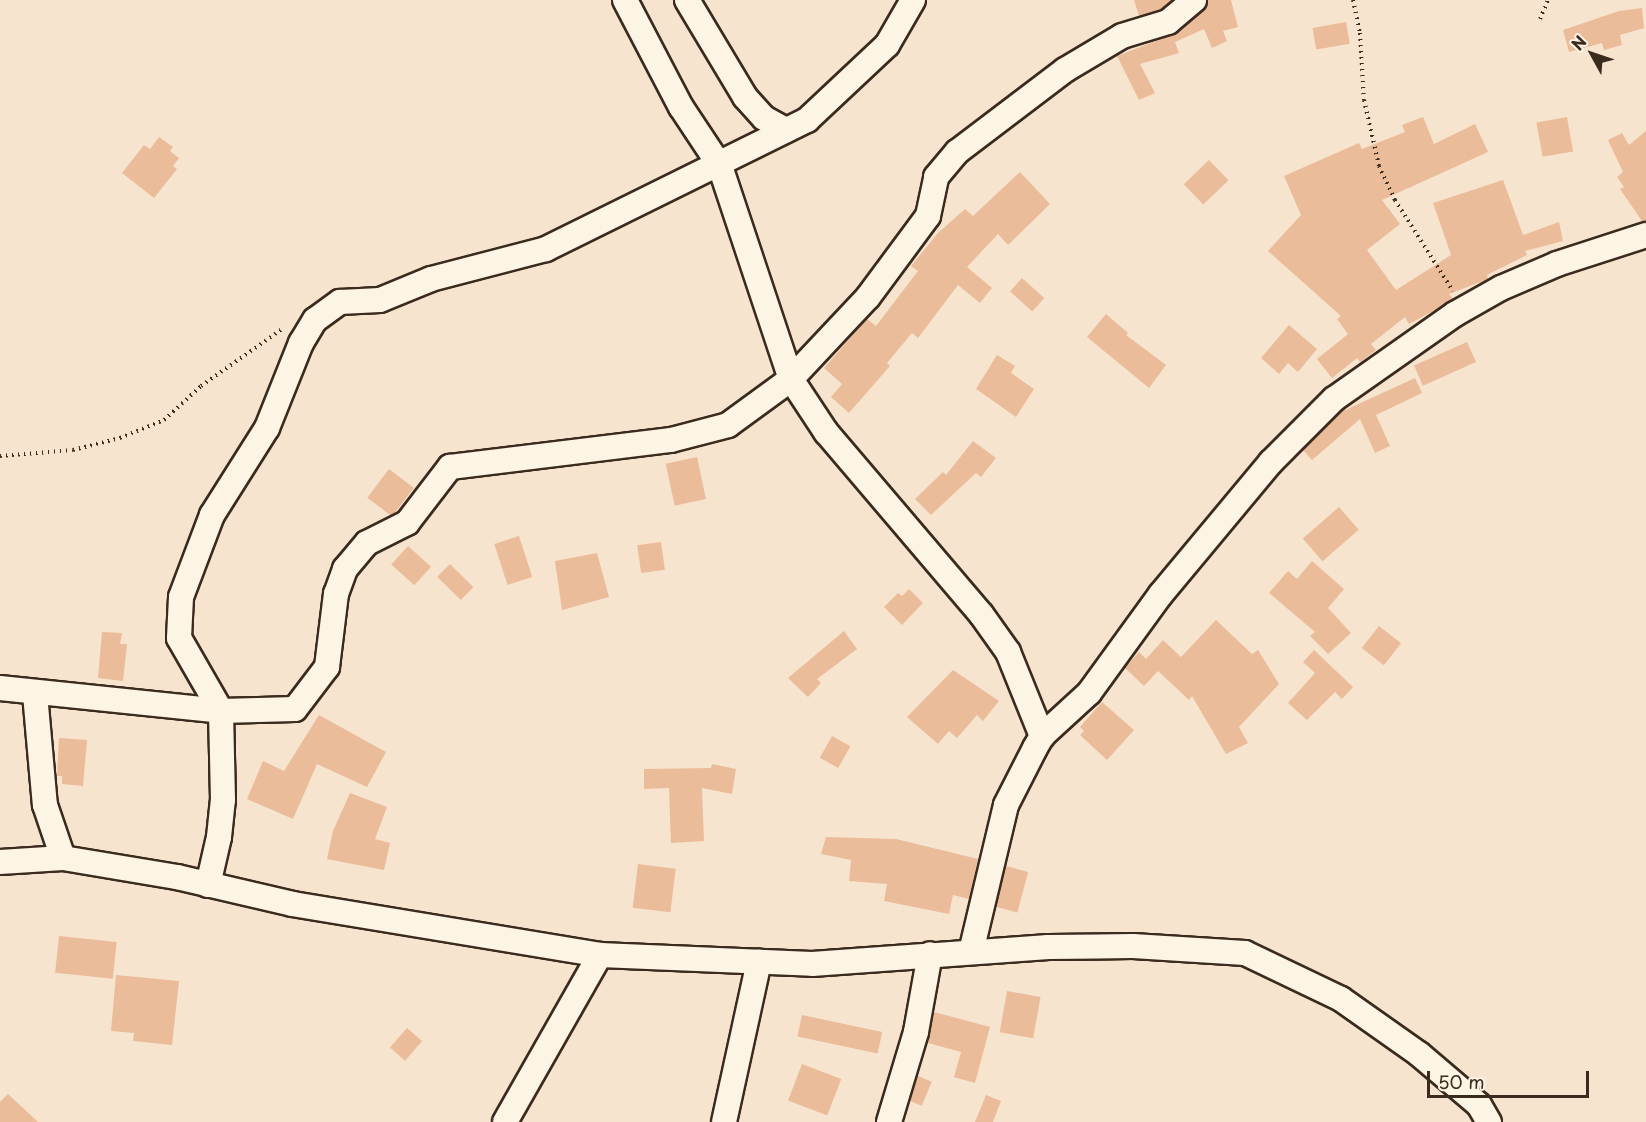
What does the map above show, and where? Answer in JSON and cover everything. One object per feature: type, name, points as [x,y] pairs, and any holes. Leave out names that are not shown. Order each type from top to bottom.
[{"type":"street","points":[[625,0],[681,107],[720,166],[791,379],[826,432],[988,624],[1026,689],[1042,736]]},
{"type":"street","points":[[687,0],[745,97],[764,118],[786,130]]},
{"type":"street","points":[[208,885],[219,837],[223,800],[220,711],[179,638],[181,597],[212,516],[267,428],[301,344],[315,320],[340,302],[380,300],[431,279],[546,249],[720,166],[820,111],[887,45],[913,0]]},
{"type":"street","points":[[0,688],[35,694],[220,711],[288,710],[303,702],[327,667],[336,594],[345,569],[367,543],[407,524],[450,467],[694,436],[728,425],[791,379],[867,297],[928,216],[936,177],[957,152],[1065,70],[1122,36],[1168,22],[1194,0]]},
{"type":"street","points":[[971,952],[1006,805],[1042,736],[1089,693],[1161,594],[1271,462],[1334,399],[1463,310],[1501,288],[1557,264],[1646,235]]},
{"type":"street","points":[[35,694],[45,805],[63,858]]},
{"type":"street","points":[[0,862],[63,858],[208,885],[293,904],[600,955],[812,964],[930,954],[1133,946],[1245,953],[1341,999],[1419,1054],[1479,1105],[1489,1122]]},
{"type":"street","points":[[889,1122],[918,1020],[930,954]]},
{"type":"street","points":[[505,1122],[600,955]]},
{"type":"street","points":[[724,1122],[759,962]]},
{"type":"path","points":[[1353,0],[1360,33],[1364,100],[1379,166],[1463,310]]},
{"type":"path","points":[[1540,19],[1548,0]]},
{"type":"path","points":[[0,456],[73,450],[120,438],[164,420],[201,386],[286,327]]},
{"type":"building","points":[[1134,0],[1172,0],[1161,9],[1139,16]]},
{"type":"building","points":[[1208,0],[1231,0],[1238,27],[1223,31],[1227,41],[1212,48],[1204,29],[1175,42],[1179,53],[1140,64],[1155,93],[1139,100],[1117,56],[1177,33],[1203,11]]},
{"type":"building","points":[[1642,8],[1644,28],[1620,35],[1622,45],[1604,50],[1602,43],[1569,52],[1563,30],[1619,11]]},
{"type":"building","points":[[1346,22],[1350,44],[1316,50],[1313,28]]},
{"type":"building","points":[[1423,117],[1434,144],[1475,124],[1488,152],[1382,200],[1400,224],[1367,250],[1396,290],[1451,255],[1433,203],[1503,180],[1523,235],[1559,222],[1563,241],[1525,251],[1527,255],[1487,275],[1488,279],[1449,294],[1453,299],[1409,324],[1405,317],[1371,344],[1376,350],[1360,362],[1357,358],[1332,378],[1317,359],[1348,334],[1337,319],[1341,316],[1268,251],[1301,215],[1284,176],[1359,143],[1362,149],[1405,132],[1402,125]]},
{"type":"building","points":[[1567,117],[1573,151],[1543,157],[1536,122]]},
{"type":"building","points":[[1646,131],[1646,221],[1642,221],[1620,189],[1624,187],[1617,177],[1623,172],[1608,140],[1622,133],[1629,145]]},
{"type":"building","points":[[159,137],[173,147],[170,151],[179,158],[173,166],[177,169],[154,198],[122,173],[144,145],[150,149]]},
{"type":"building","points":[[1209,160],[1228,180],[1203,204],[1184,184]]},
{"type":"building","points":[[1020,172],[1050,204],[1008,245],[998,234],[967,267],[992,288],[980,303],[958,285],[918,338],[912,333],[887,363],[890,366],[849,413],[831,397],[842,384],[824,368],[867,319],[876,326],[918,271],[911,266],[938,233],[965,209],[973,216]]},
{"type":"building","points":[[1022,278],[1044,298],[1032,311],[1010,291]]},
{"type":"building","points":[[1106,314],[1128,333],[1126,335],[1166,365],[1149,388],[1087,337]]},
{"type":"building","points":[[1289,325],[1317,349],[1298,372],[1288,363],[1279,374],[1261,358]]},
{"type":"building","points":[[1467,342],[1476,362],[1423,386],[1414,366]]},
{"type":"building","points":[[997,355],[1015,366],[1011,373],[1034,389],[1016,417],[976,389]]},
{"type":"building","points":[[1415,378],[1422,393],[1376,415],[1390,446],[1375,453],[1360,419],[1312,460],[1303,450],[1341,412]]},
{"type":"building","points":[[973,441],[996,458],[981,477],[976,473],[931,515],[915,499],[943,472],[946,475]]},
{"type":"building","points":[[697,457],[706,499],[675,506],[666,464]]},
{"type":"building","points":[[389,469],[414,488],[392,516],[367,498]]},
{"type":"building","points":[[1339,507],[1359,530],[1322,561],[1303,538]]},
{"type":"building","points":[[519,536],[532,577],[508,585],[494,544]]},
{"type":"building","points":[[661,542],[665,570],[641,573],[637,545]]},
{"type":"building","points":[[408,546],[431,567],[414,585],[391,565]]},
{"type":"building","points":[[597,553],[609,597],[562,610],[555,561]]},
{"type":"building","points":[[1312,561],[1344,589],[1328,608],[1351,633],[1328,654],[1310,636],[1315,632],[1269,593],[1288,571],[1297,579]]},
{"type":"building","points":[[450,564],[473,587],[461,600],[437,577]]},
{"type":"building","points":[[909,589],[923,603],[902,625],[884,607],[898,593],[902,596]]},
{"type":"building","points":[[1216,620],[1252,654],[1258,650],[1279,684],[1239,727],[1248,743],[1226,754],[1192,696],[1189,700],[1158,671],[1144,686],[1125,668],[1139,652],[1146,659],[1163,640],[1181,657]]},
{"type":"building","points":[[1379,626],[1401,643],[1384,665],[1362,648]]},
{"type":"building","points":[[844,631],[857,649],[817,679],[821,683],[808,697],[788,678]]},
{"type":"building","points":[[102,632],[122,633],[120,644],[127,644],[123,681],[98,678]]},
{"type":"building","points":[[1314,650],[1353,687],[1342,699],[1335,692],[1307,720],[1288,703],[1315,673],[1303,662]]},
{"type":"building","points":[[953,670],[999,701],[983,721],[977,715],[957,738],[949,731],[938,744],[907,717]]},
{"type":"building","points":[[1102,702],[1134,730],[1107,760],[1080,735],[1084,731],[1080,727]]},
{"type":"building","points":[[319,715],[386,752],[367,787],[317,764],[293,819],[247,799],[263,761],[284,771]]},
{"type":"building","points":[[832,736],[850,746],[838,768],[820,758]]},
{"type":"building","points":[[59,738],[87,740],[83,786],[62,784],[62,776],[57,776]]},
{"type":"building","points":[[712,764],[736,769],[732,794],[702,788],[704,841],[671,843],[669,788],[644,789],[644,769],[711,768]]},
{"type":"building","points":[[350,793],[387,807],[375,839],[390,843],[384,870],[327,859],[333,831]]},
{"type":"building","points":[[826,837],[896,839],[978,859],[969,899],[953,895],[949,914],[884,901],[887,884],[849,881],[851,860],[821,854]]},
{"type":"building","points":[[638,864],[676,869],[670,912],[633,908]]},
{"type":"building","points":[[1006,866],[1028,872],[1017,913],[995,907]]},
{"type":"building","points":[[59,936],[117,942],[113,979],[55,973]]},
{"type":"building","points":[[116,975],[179,981],[172,1045],[133,1041],[134,1033],[111,1031]]},
{"type":"building","points":[[1007,991],[1040,997],[1033,1038],[1000,1032]]},
{"type":"building","points":[[934,1012],[990,1027],[975,1083],[954,1077],[961,1052],[928,1043]]},
{"type":"building","points":[[802,1015],[882,1032],[878,1054],[797,1037]]},
{"type":"building","points":[[407,1028],[422,1041],[405,1061],[390,1048]]},
{"type":"building","points":[[802,1064],[841,1079],[827,1115],[788,1100]]},
{"type":"building","points":[[918,1076],[932,1082],[922,1106],[908,1100]]},
{"type":"building","points":[[8,1094],[38,1122],[0,1122],[0,1102]]},
{"type":"building","points":[[986,1095],[1001,1101],[993,1122],[975,1122]]}]
